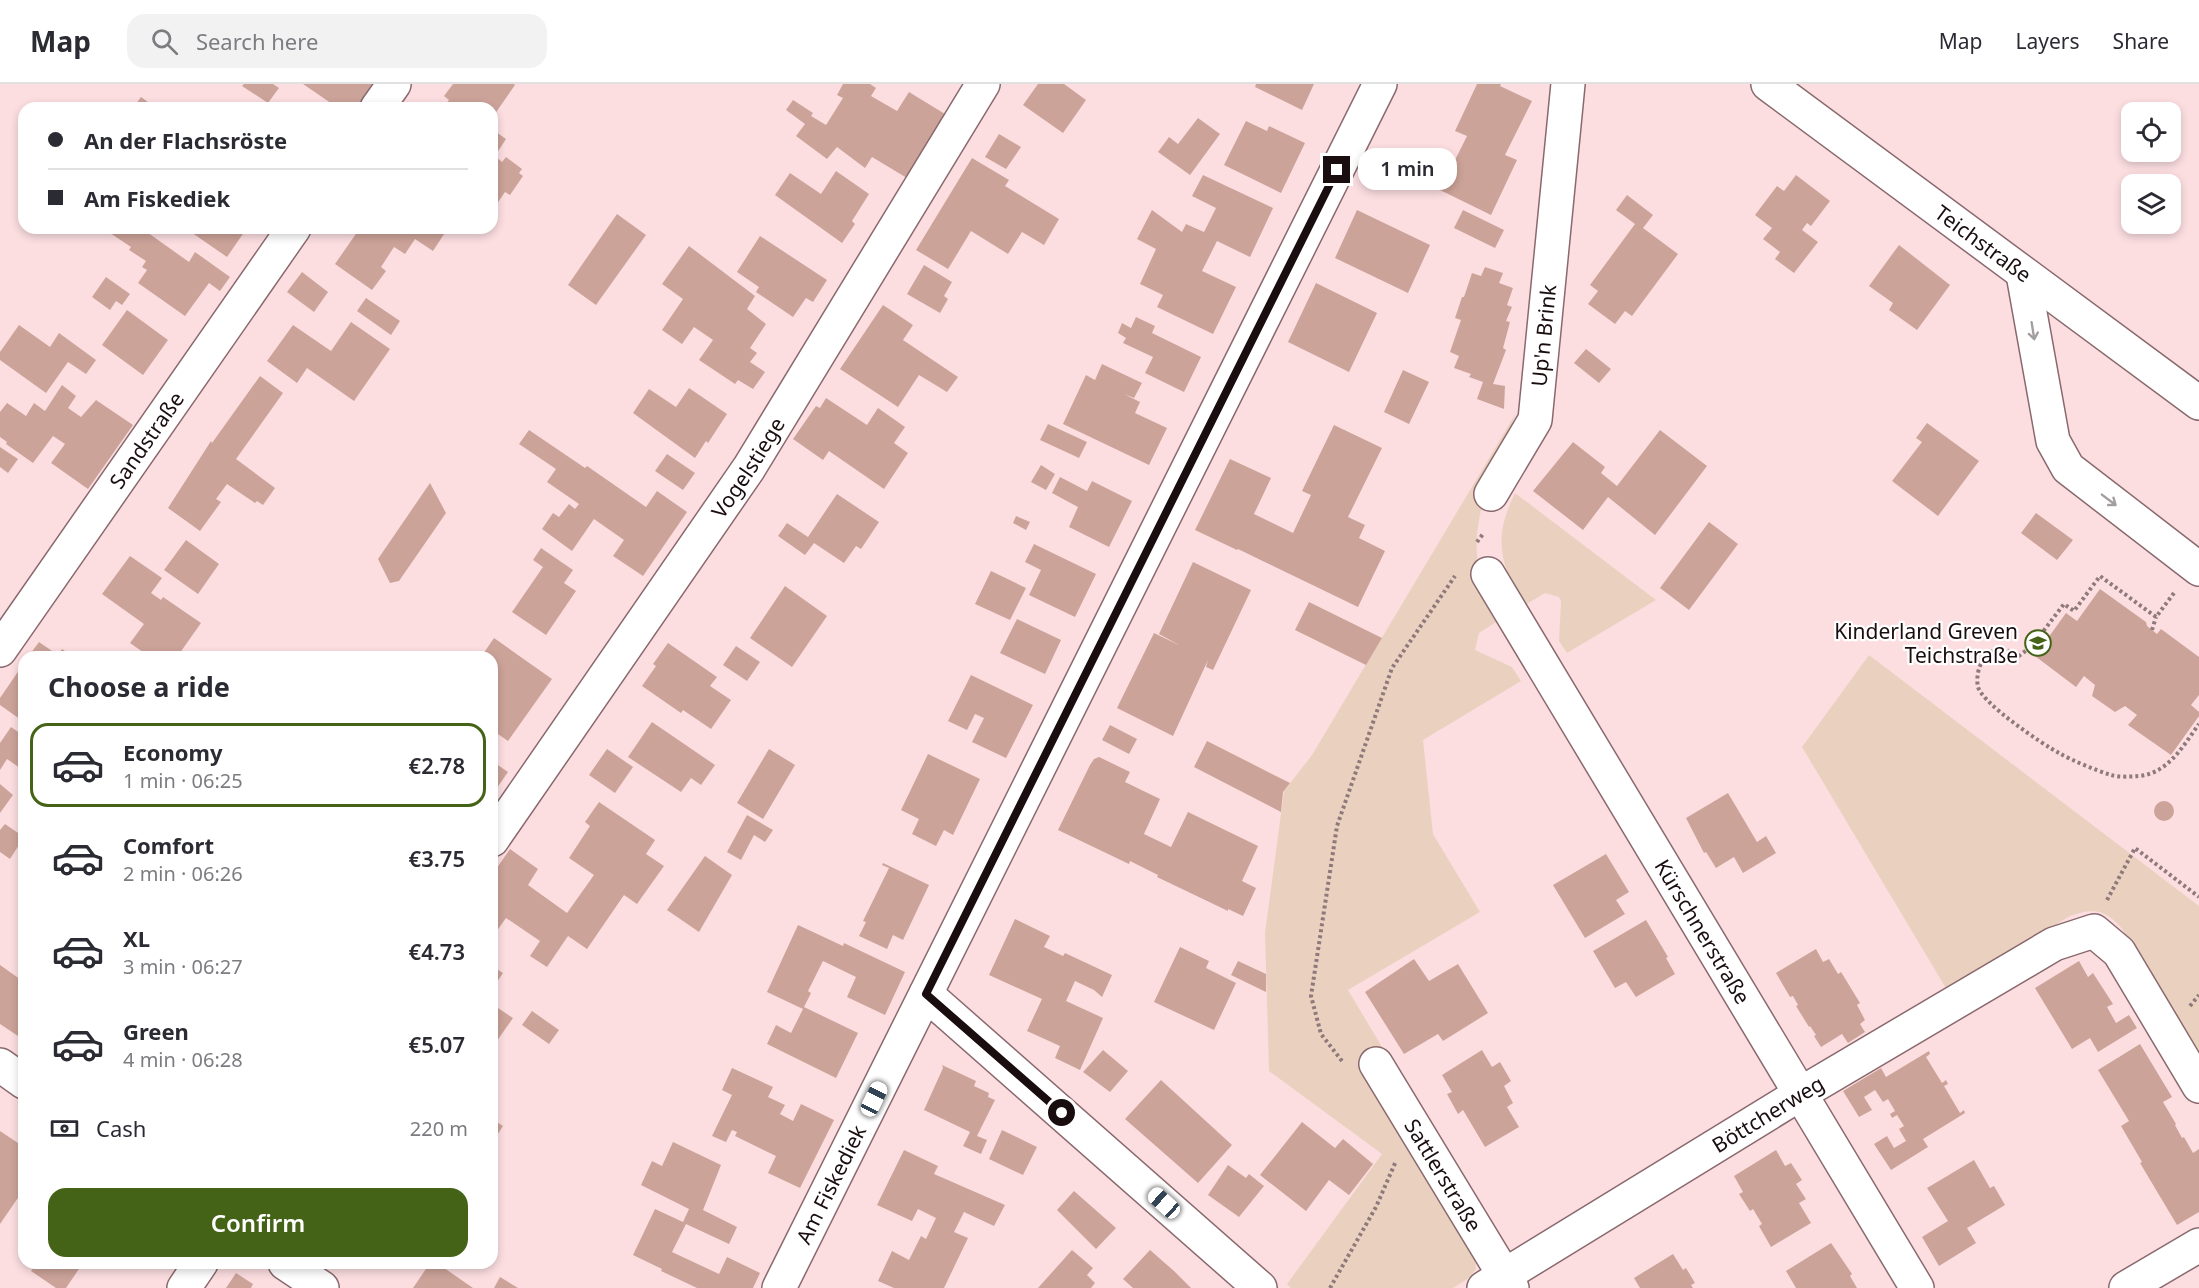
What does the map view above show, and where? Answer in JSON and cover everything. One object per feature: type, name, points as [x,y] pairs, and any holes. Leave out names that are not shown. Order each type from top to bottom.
[{"type":"street","points":[[381,102],[394,84]]},
{"type":"street","name":"Vogelstiege","points":[[498,831],[748,468],[983,84]]},
{"type":"street","name":"Am Fiskediek","points":[[779,1288],[1380,84]]},
{"type":"street","name":"Up'n Brink","points":[[1491,494],[1535,420],[1568,84]]},
{"type":"street","name":"Teichstraße","points":[[1768,84],[2199,403]]},
{"type":"street","name":"Sandstraße","points":[[0,650],[290,234]]},
{"type":"street","points":[[2023,274],[2053,441],[2068,468],[2197,568]]},
{"type":"street","name":"Kürschnerstraße","points":[[1472,573],[1800,1094],[1917,1288]]},
{"type":"street","points":[[2094,931],[2119,952],[2199,1086]]},
{"type":"street","name":"Böttcherweg","points":[[1500,1284],[1800,1094],[2054,944],[2094,931]]},
{"type":"street","points":[[926,994],[1260,1288]]},
{"type":"street","points":[[0,1065],[18,1078]]},
{"type":"street","name":"Sattlerstraße","points":[[1361,1066],[1500,1284]]},
{"type":"street","points":[[2126,1288],[2199,1245]]},
{"type":"street","points":[[184,1288],[197,1269]]},
{"type":"street","points":[[294,1269],[322,1288]]},
{"type":"path","points":[[1361,1066],[1322,1034],[1311,996],[1338,826],[1392,668],[1472,573],[1491,494]]},
{"type":"path","points":[[1476,544],[1483,534]]},
{"type":"path","points":[[2152,630],[2156,617],[2197,568]]},
{"type":"path","points":[[2156,617],[2100,576],[2074,611],[2064,604],[2032,646],[2019,656],[2010,651],[1997,650],[1985,657],[1978,670],[1978,686],[1982,695],[2006,717],[2050,747],[2111,775],[2139,776],[2162,769],[2173,759],[2199,724]]},
{"type":"path","points":[[2094,931],[2100,913],[2135,849],[2199,897]]},
{"type":"path","points":[[1330,1288],[1376,1207],[1397,1157]]},
{"type":"shaded area","points":[[1516,413],[1485,494],[1477,535],[1477,556],[1481,577],[1501,619],[1479,633],[1475,650],[1512,667],[1521,681],[1423,740],[1433,834],[1480,912],[1348,990],[1388,1057],[1475,1257],[1476,1269],[1469,1278],[1453,1288],[1291,1288],[1287,1284],[1382,1154],[1269,1071],[1265,933],[1284,791],[1312,755]]},
{"type":"shaded area","points":[[1515,493],[1656,600],[1567,653],[1559,641],[1561,601],[1559,597],[1545,593],[1522,607],[1504,564],[1503,524]]},
{"type":"shaded area","points":[[1869,655],[2199,906],[2199,1056],[2123,930],[2106,914],[2100,912],[2093,911],[2070,916],[1947,990],[1802,747]]},
{"type":"building","points":[[244,84],[273,84],[279,88],[266,102],[242,86]]},
{"type":"building","points":[[303,84],[374,84],[361,102],[329,102]]},
{"type":"building","points":[[453,84],[515,85],[498,109],[498,102],[448,102],[449,100],[444,96]]},
{"type":"building","points":[[843,84],[870,84],[876,88],[871,96],[897,111],[909,92],[945,114],[907,178],[872,157],[865,168],[837,147],[827,159],[796,136],[805,124],[786,110],[793,100],[813,113],[811,116],[826,125],[843,98],[837,95]]},
{"type":"building","points":[[1038,84],[1064,84],[1086,100],[1063,133],[1023,105]]},
{"type":"building","points":[[1256,84],[1314,84],[1302,110],[1255,87]]},
{"type":"building","points":[[1477,84],[1501,84],[1500,86],[1532,101],[1505,155],[1517,160],[1491,215],[1440,190],[1467,136],[1455,131]]},
{"type":"building","points":[[141,97],[148,102],[137,102]]},
{"type":"building","points":[[1198,118],[1220,134],[1190,175],[1158,152],[1169,137],[1178,144]]},
{"type":"building","points":[[1246,121],[1267,131],[1269,126],[1305,143],[1281,193],[1224,165]]},
{"type":"building","points":[[498,133],[506,139],[498,151]]},
{"type":"building","points":[[999,134],[1021,147],[1006,169],[985,157]]},
{"type":"building","points":[[506,157],[522,169],[519,173],[523,176],[510,195],[505,192],[498,202],[498,159],[502,162]]},
{"type":"building","points":[[972,158],[1009,180],[1005,186],[1059,219],[1044,245],[1022,232],[1008,254],[971,231],[948,269],[916,250]]},
{"type":"building","points":[[836,171],[869,194],[852,221],[855,224],[842,243],[775,195],[790,173],[821,194]]},
{"type":"building","points":[[1203,175],[1273,208],[1250,257],[1217,241],[1202,271],[1236,287],[1213,334],[1157,307],[1163,295],[1140,284],[1156,249],[1137,239],[1152,210],[1182,232],[1186,224],[1204,232],[1216,208],[1192,196]]},
{"type":"building","points":[[1796,175],[1830,201],[1811,226],[1807,223],[1802,230],[1818,242],[1794,273],[1775,259],[1780,252],[1763,239],[1772,228],[1755,215],[1777,186],[1784,191]]},
{"type":"building","points":[[1627,195],[1653,215],[1643,228],[1678,254],[1632,316],[1625,311],[1615,324],[1588,304],[1598,291],[1590,285],[1635,224],[1616,210]]},
{"type":"building","points":[[1357,210],[1430,245],[1408,293],[1335,258]]},
{"type":"building","points":[[1463,210],[1504,230],[1495,248],[1454,228]]},
{"type":"building","points":[[617,214],[646,235],[596,305],[568,285]]},
{"type":"building","points":[[112,234],[150,234],[189,262],[195,252],[230,277],[220,291],[209,283],[185,316],[138,283],[147,270],[142,267],[146,261],[129,250],[131,247]]},
{"type":"building","points":[[194,234],[243,234],[227,257]]},
{"type":"building","points":[[356,234],[444,234],[433,251],[415,239],[405,254],[394,247],[381,267],[386,271],[372,290],[335,264]]},
{"type":"building","points":[[760,236],[827,280],[813,302],[806,298],[793,317],[756,292],[759,287],[737,272]]},
{"type":"building","points":[[1899,245],[1950,285],[1917,330],[1889,310],[1893,303],[1869,286]]},
{"type":"building","points":[[689,246],[755,296],[747,309],[766,324],[750,348],[757,353],[750,362],[765,372],[753,389],[738,380],[735,384],[699,360],[713,340],[694,327],[682,344],[662,330],[683,299],[662,284]]},
{"type":"building","points":[[924,265],[952,282],[944,296],[948,299],[940,313],[907,294]]},
{"type":"building","points":[[1485,267],[1503,273],[1499,283],[1513,288],[1507,305],[1512,307],[1506,321],[1510,322],[1503,348],[1506,350],[1493,384],[1505,386],[1504,409],[1477,399],[1483,382],[1469,377],[1471,374],[1454,368],[1459,356],[1450,352],[1461,320],[1455,318],[1462,297],[1464,297],[1472,273],[1481,276]]},
{"type":"building","points":[[302,272],[328,292],[314,312],[287,292]]},
{"type":"building","points":[[106,277],[130,294],[122,305],[116,301],[110,310],[92,297]]},
{"type":"building","points":[[1316,283],[1377,313],[1349,372],[1288,342]]},
{"type":"building","points":[[366,298],[400,321],[391,335],[357,311]]},
{"type":"building","points":[[883,305],[913,325],[903,340],[958,377],[947,392],[919,375],[898,407],[840,369]]},
{"type":"building","points":[[127,310],[168,340],[143,375],[102,345]]},
{"type":"building","points":[[1136,317],[1155,326],[1152,333],[1201,357],[1184,392],[1145,373],[1153,357],[1123,343],[1126,338],[1118,333],[1122,323],[1131,328]]},
{"type":"building","points":[[351,322],[390,349],[354,401],[307,368],[297,383],[267,361],[293,325],[331,351]]},
{"type":"building","points":[[19,325],[50,347],[59,333],[96,360],[86,374],[68,362],[46,393],[0,360],[0,352]]},
{"type":"building","points":[[1586,349],[1611,369],[1599,383],[1574,363]]},
{"type":"building","points":[[1102,364],[1142,383],[1134,398],[1124,394],[1140,402],[1135,413],[1167,428],[1149,465],[1063,424],[1086,375],[1095,380]]},
{"type":"building","points":[[1403,370],[1429,382],[1409,424],[1384,412]]},
{"type":"building","points":[[260,376],[283,393],[236,459],[275,488],[263,505],[257,501],[255,503],[227,484],[216,499],[221,502],[200,531],[168,508],[211,441],[212,443]]},
{"type":"building","points":[[62,385],[76,396],[68,408],[81,417],[96,400],[133,425],[88,489],[51,463],[65,444],[53,436],[33,463],[0,437],[0,412],[7,403],[26,416],[34,403],[45,411]]},
{"type":"building","points":[[689,388],[727,414],[695,458],[633,413],[649,389],[676,407]]},
{"type":"building","points":[[826,398],[867,425],[878,408],[905,427],[894,443],[908,453],[884,489],[829,451],[823,460],[793,439],[816,406],[820,408]]},
{"type":"building","points":[[1927,423],[1979,461],[1938,516],[1892,481],[1922,442],[1916,438]]},
{"type":"building","points":[[1048,424],[1087,442],[1079,458],[1040,440]]},
{"type":"building","points":[[1334,425],[1382,448],[1348,517],[1365,525],[1359,538],[1385,551],[1358,607],[1195,530],[1230,459],[1271,478],[1254,514],[1293,533],[1311,495],[1302,491]]},
{"type":"building","points":[[529,430],[585,468],[587,466],[646,507],[657,491],[687,512],[643,576],[613,556],[624,540],[594,519],[572,551],[542,529],[553,513],[559,517],[569,504],[575,509],[579,504],[547,482],[556,469],[519,444]]},
{"type":"building","points":[[1660,430],[1707,466],[1655,535],[1608,497],[1583,530],[1533,491],[1573,442],[1605,467],[1601,473],[1617,486]]},
{"type":"building","points":[[0,447],[18,459],[8,473],[0,467]]},
{"type":"building","points":[[667,454],[695,473],[683,490],[655,471]]},
{"type":"building","points":[[1041,465],[1055,474],[1046,490],[1031,482]]},
{"type":"building","points":[[1060,477],[1087,491],[1092,481],[1132,501],[1109,547],[1069,527],[1078,507],[1052,493]]},
{"type":"building","points":[[430,483],[446,513],[399,581],[390,583],[378,559]]},
{"type":"building","points":[[837,494],[879,522],[861,549],[856,546],[844,563],[814,543],[805,555],[778,536],[787,523],[808,537]]},
{"type":"building","points":[[2036,513],[2073,540],[2057,560],[2021,533]]},
{"type":"building","points":[[1016,516],[1030,522],[1026,530],[1013,523]]},
{"type":"building","points":[[1709,522],[1738,544],[1689,610],[1660,588]]},
{"type":"building","points":[[186,540],[219,564],[198,594],[164,570]]},
{"type":"building","points":[[1034,544],[1096,574],[1075,617],[1029,595],[1041,570],[1025,562]]},
{"type":"building","points":[[541,548],[573,570],[564,583],[576,591],[546,635],[512,612],[543,567],[533,560]]},
{"type":"building","points":[[130,556],[162,578],[151,593],[161,600],[163,597],[201,623],[181,651],[141,651],[130,643],[144,624],[102,594]]},
{"type":"building","points":[[1193,562],[1251,590],[1213,670],[1206,667],[1208,660],[1173,736],[1117,708],[1154,633],[1181,646],[1159,634]]},
{"type":"building","points":[[991,571],[1026,588],[1010,620],[975,604]]},
{"type":"building","points":[[785,586],[827,616],[792,667],[750,638]]},
{"type":"building","points":[[2100,589],[2146,622],[2147,626],[2157,634],[2161,629],[2199,657],[2199,695],[2191,705],[2199,712],[2199,716],[2171,755],[2128,725],[2137,715],[2125,706],[2115,712],[2092,696],[2095,685],[2084,676],[2076,687],[2035,656],[2066,613],[2077,621]]},
{"type":"building","points":[[1309,602],[1382,638],[1366,665],[1295,630]]},
{"type":"building","points":[[1017,619],[1061,640],[1045,674],[1000,653]]},
{"type":"building","points":[[494,638],[552,679],[508,741],[498,734],[498,651],[485,651]]},
{"type":"building","points":[[39,642],[52,651],[32,651]]},
{"type":"building","points":[[668,643],[717,677],[710,686],[731,700],[711,729],[683,710],[681,713],[642,686],[656,666],[653,664]]},
{"type":"building","points":[[736,646],[760,662],[747,681],[723,665]]},
{"type":"building","points":[[18,672],[18,718],[0,705],[0,698]]},
{"type":"building","points":[[971,675],[1033,705],[1006,758],[972,742],[984,718],[975,714],[967,730],[948,721]]},
{"type":"building","points":[[652,722],[715,765],[701,785],[691,778],[681,792],[628,757]]},
{"type":"building","points":[[1110,725],[1137,739],[1129,754],[1102,740]]},
{"type":"building","points":[[11,727],[18,732],[18,767],[7,759],[0,770],[0,743]]},
{"type":"building","points":[[1207,741],[1290,783],[1283,792],[1281,812],[1194,767]]},
{"type":"building","points":[[607,749],[633,767],[615,793],[589,775]]},
{"type":"building","points":[[769,749],[795,765],[763,819],[737,803]]},
{"type":"building","points":[[928,754],[980,779],[953,835],[944,830],[936,846],[912,834],[919,819],[901,810]]},
{"type":"building","points":[[1099,757],[1130,772],[1125,782],[1160,799],[1144,834],[1171,847],[1188,812],[1258,846],[1242,881],[1256,888],[1243,916],[1157,877],[1158,875],[1130,861],[1129,864],[1058,830],[1090,765],[1094,759]]},
{"type":"building","points":[[498,765],[508,772],[498,786]]},
{"type":"building","points":[[0,784],[13,795],[0,813]]},
{"type":"building","points":[[1728,793],[1757,842],[1766,836],[1776,853],[1743,873],[1734,857],[1716,868],[1706,852],[1704,853],[1686,818]]},
{"type":"building","points":[[2164,801],[2171,804],[2174,811],[2171,818],[2164,821],[2157,818],[2154,811],[2157,804]]},
{"type":"building","points":[[599,802],[655,840],[646,854],[664,866],[637,904],[624,895],[587,949],[568,936],[547,967],[530,956],[540,941],[506,918],[498,929],[498,866],[510,849],[538,869],[528,885],[567,913],[594,875],[569,858],[590,826],[585,822]]},
{"type":"building","points":[[747,815],[773,830],[765,842],[754,835],[741,860],[727,852]]},
{"type":"building","points":[[5,824],[18,833],[18,846],[10,859],[0,852],[0,830]]},
{"type":"building","points":[[1606,854],[1629,892],[1616,900],[1625,914],[1585,938],[1553,885]]},
{"type":"building","points":[[705,856],[732,875],[699,932],[667,910]]},
{"type":"building","points":[[883,863],[929,885],[903,940],[893,935],[887,949],[859,936],[866,922],[863,921],[889,868],[882,865]]},
{"type":"building","points":[[1015,919],[1050,936],[1044,947],[1063,956],[1065,953],[1112,975],[1102,997],[1094,990],[1075,981],[1066,1001],[1103,1018],[1080,1070],[1055,1058],[1060,1046],[1027,1031],[1042,999],[989,975]]},
{"type":"building","points":[[1646,920],[1668,957],[1666,958],[1675,974],[1636,997],[1626,982],[1615,988],[1593,951]]},
{"type":"building","points":[[798,925],[843,946],[844,943],[905,972],[885,1015],[847,997],[856,977],[823,961],[808,991],[811,993],[804,1007],[858,1033],[836,1078],[767,1044],[776,1025],[791,1033],[803,1009],[767,992]]},
{"type":"building","points":[[1180,947],[1209,961],[1206,968],[1236,983],[1214,1030],[1154,1002]]},
{"type":"building","points":[[1816,949],[1823,962],[1829,959],[1838,974],[1841,972],[1860,1003],[1857,1005],[1865,1020],[1860,1024],[1865,1032],[1848,1043],[1842,1034],[1821,1047],[1814,1036],[1816,1035],[1796,1006],[1798,1005],[1793,996],[1790,997],[1776,973]]},
{"type":"building","points":[[1414,959],[1429,981],[1458,964],[1488,1013],[1443,1041],[1438,1034],[1404,1054],[1365,992]]},
{"type":"building","points":[[1238,961],[1266,974],[1266,992],[1231,975]]},
{"type":"building","points":[[2079,961],[2088,977],[2093,973],[2113,1004],[2107,1007],[2116,1023],[2129,1015],[2137,1028],[2098,1052],[2090,1038],[2072,1049],[2035,988]]},
{"type":"building","points":[[0,965],[18,978],[18,1036],[0,1024]]},
{"type":"building","points":[[498,970],[503,973],[498,980]]},
{"type":"building","points":[[498,1008],[513,1018],[498,1039]]},
{"type":"building","points":[[532,1011],[559,1030],[549,1044],[522,1025]]},
{"type":"building","points":[[2140,1044],[2172,1097],[2163,1102],[2182,1138],[2184,1137],[2193,1153],[2199,1149],[2199,1212],[2177,1225],[2121,1126],[2129,1121],[2098,1070]]},
{"type":"building","points":[[1103,1050],[1128,1071],[1110,1092],[1083,1072]]},
{"type":"building","points":[[1482,1050],[1492,1067],[1500,1062],[1511,1081],[1504,1086],[1513,1103],[1507,1107],[1519,1127],[1485,1147],[1463,1110],[1458,1114],[1447,1094],[1452,1092],[1442,1075]]},
{"type":"building","points":[[1929,1051],[1930,1054],[1926,1057],[1942,1083],[1946,1080],[1948,1084],[1944,1086],[1960,1113],[1964,1110],[1965,1113],[1923,1139],[1928,1147],[1891,1170],[1874,1144],[1887,1136],[1894,1148],[1906,1141],[1899,1129],[1904,1126],[1897,1115],[1892,1118],[1890,1114],[1895,1111],[1888,1099],[1883,1102],[1875,1090],[1864,1097],[1872,1110],[1859,1117],[1843,1091],[1881,1068],[1886,1077]]},
{"type":"building","points":[[942,1065],[976,1081],[974,1086],[989,1093],[988,1097],[995,1100],[977,1136],[987,1140],[981,1154],[963,1146],[970,1132],[924,1110],[943,1068]]},
{"type":"building","points":[[732,1068],[773,1087],[768,1097],[785,1105],[780,1114],[793,1121],[801,1104],[834,1120],[800,1188],[768,1173],[776,1156],[735,1136],[737,1132],[732,1130],[726,1142],[712,1136],[732,1095],[722,1090]]},
{"type":"building","points":[[1161,1080],[1232,1145],[1198,1183],[1125,1119]]},
{"type":"building","points":[[1302,1122],[1335,1148],[1343,1139],[1373,1164],[1349,1195],[1329,1180],[1306,1211],[1260,1175]]},
{"type":"building","points":[[498,1123],[503,1126],[498,1134]]},
{"type":"building","points":[[1002,1130],[1037,1147],[1023,1175],[989,1159]]},
{"type":"building","points":[[0,1131],[18,1143],[18,1198],[0,1224]]},
{"type":"building","points":[[673,1142],[721,1165],[703,1210],[737,1227],[729,1244],[686,1224],[672,1252],[719,1274],[727,1257],[760,1273],[753,1288],[697,1288],[633,1255],[655,1209],[683,1222],[689,1209],[641,1185],[652,1161],[662,1166]]},
{"type":"building","points":[[904,1150],[938,1166],[934,1174],[1005,1205],[994,1226],[964,1212],[954,1232],[968,1238],[944,1288],[894,1288],[878,1281],[892,1251],[909,1260],[921,1236],[926,1239],[936,1218],[918,1209],[912,1221],[877,1205]]},
{"type":"building","points":[[1776,1150],[1785,1166],[1791,1163],[1802,1180],[1796,1184],[1806,1199],[1799,1203],[1811,1223],[1771,1247],[1759,1226],[1762,1224],[1753,1209],[1750,1211],[1739,1194],[1743,1192],[1734,1176]]},
{"type":"building","points":[[1974,1160],[1990,1188],[1994,1186],[2005,1205],[1967,1228],[1976,1243],[1939,1266],[1922,1237],[1948,1221],[1927,1188]]},
{"type":"building","points":[[1228,1165],[1246,1178],[1249,1174],[1264,1186],[1239,1217],[1208,1195]]},
{"type":"building","points":[[1074,1191],[1116,1228],[1096,1249],[1057,1210]]},
{"type":"building","points":[[1831,1243],[1852,1274],[1850,1276],[1857,1288],[1796,1288],[1786,1271]]},
{"type":"building","points":[[1072,1250],[1093,1268],[1087,1275],[1095,1283],[1091,1288],[1038,1288]]},
{"type":"building","points":[[1150,1250],[1191,1288],[1133,1288],[1123,1279]]},
{"type":"building","points":[[1673,1254],[1683,1270],[1686,1268],[1695,1283],[1691,1285],[1693,1288],[1640,1288],[1634,1278]]},
{"type":"building","points":[[32,1269],[79,1269],[66,1288],[56,1288],[31,1271]]},
{"type":"building","points":[[426,1269],[446,1269],[473,1288],[413,1288]]},
{"type":"building","points":[[236,1273],[253,1284],[251,1288],[226,1288]]},
{"type":"building","points":[[500,1277],[518,1288],[494,1288]]},
{"type":"place","name":"Kinderland Greven Teichstraße","points":[[2038,643]]},
{"type":"route","points":[[1062,1113],[926,994],[1337,170]]}]
